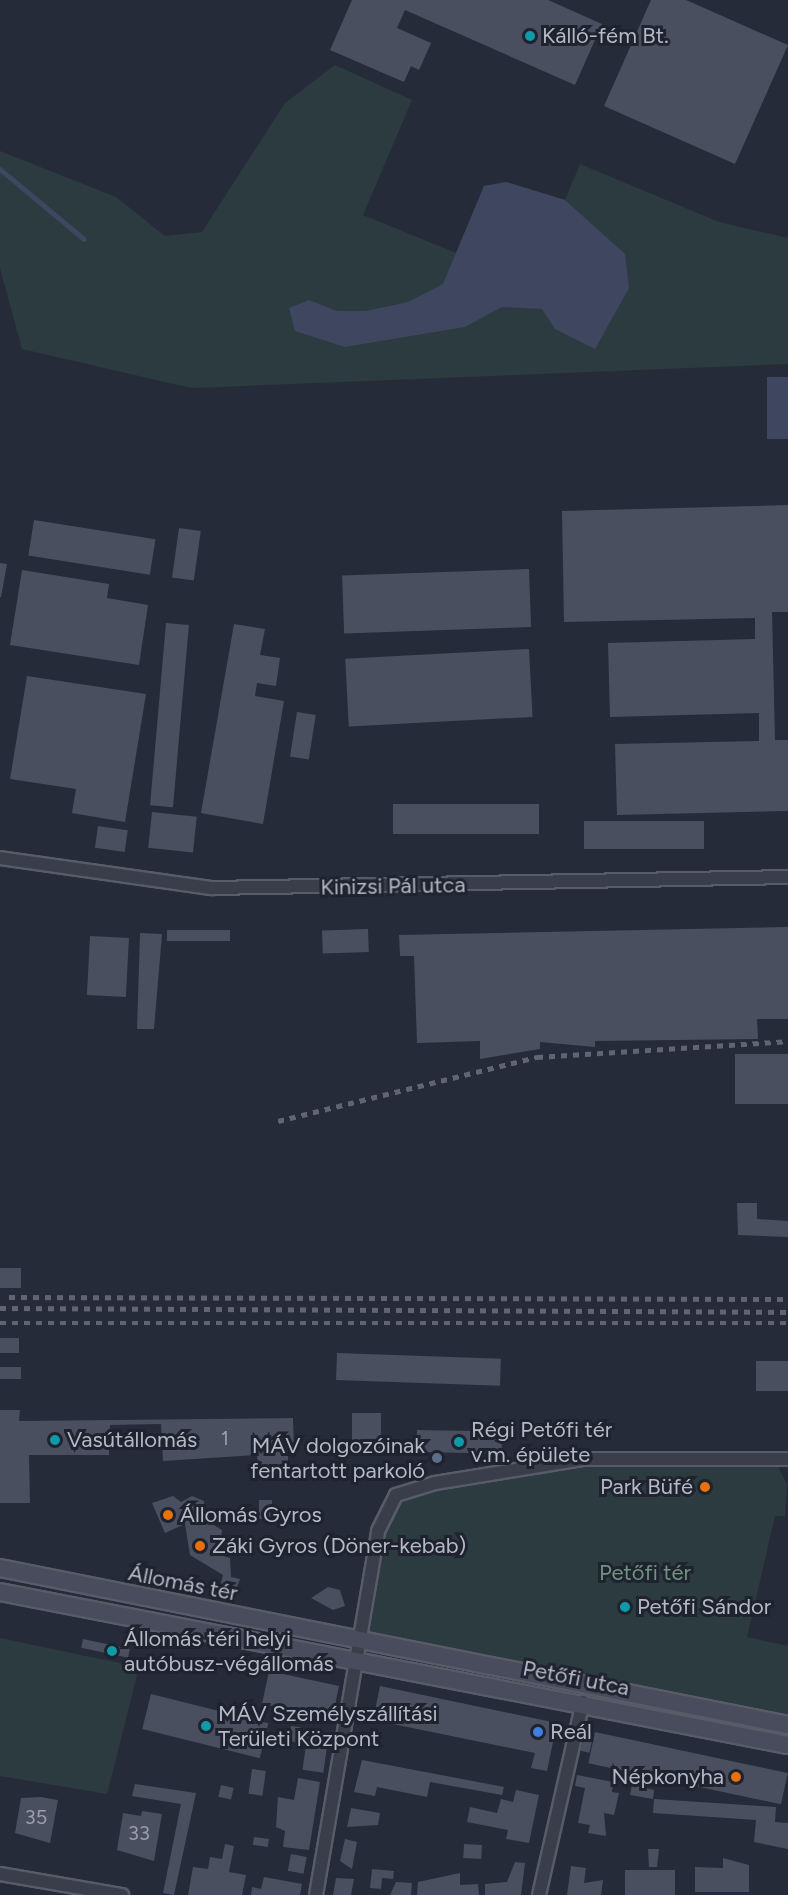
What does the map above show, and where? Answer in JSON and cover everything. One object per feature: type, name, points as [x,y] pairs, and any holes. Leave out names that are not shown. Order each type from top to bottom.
[{"type":"main road","name":"Állomás tér","points":[[0,1568],[358,1641]]},
{"type":"main road","name":"Állomás tér","points":[[0,1592],[354,1662]]},
{"type":"main road","name":"Petőfi utca","points":[[358,1641],[788,1725]]},
{"type":"main road","name":"Petőfi utca","points":[[354,1662],[583,1702],[788,1745]]},
{"type":"street","name":"Kinizsi Pál utca","points":[[0,858],[222,889],[788,877]]},
{"type":"street","points":[[316,1895],[378,1531],[399,1494],[584,1459],[788,1459]]},
{"type":"street","points":[[538,1895],[583,1702]]},
{"type":"street","points":[[0,1874],[122,1895]]},
{"type":"green space","points":[[335,65],[412,100],[363,215],[456,253],[484,186],[506,182],[565,200],[580,164],[719,222],[788,238],[788,364],[191,388],[22,349],[0,268],[0,151],[116,197],[165,236],[202,232],[285,103]]},
{"type":"green space","name":"Petőfi tér","points":[[582,1463],[776,1463],[787,1484],[785,1516],[775,1516],[747,1637],[788,1646],[788,1716],[365,1631],[377,1544],[393,1503],[409,1491]]},
{"type":"green space","points":[[0,1638],[139,1667],[107,1794],[0,1776]]},
{"type":"water","points":[[506,182],[565,200],[625,254],[629,288],[595,349],[555,329],[542,309],[502,307],[465,327],[345,347],[295,331],[289,308],[309,300],[337,311],[366,311],[408,302],[443,284],[484,186]]},
{"type":"water","points":[[767,377],[788,377],[788,439],[767,439]]},
{"type":"building","name":"Kálló-fém Bt.","points":[[352,0],[548,0],[602,24],[575,85],[405,10],[397,28],[431,43],[419,70],[411,66],[404,82],[330,50]]},
{"type":"building","points":[[651,0],[686,0],[788,45],[735,164],[604,106]]},
{"type":"building","points":[[788,505],[788,612],[772,612],[775,740],[788,740],[788,811],[617,815],[615,744],[759,741],[759,713],[610,717],[608,643],[755,639],[755,618],[564,622],[562,511]]},
{"type":"building","points":[[34,520],[155,539],[150,575],[28,556]]},
{"type":"building","points":[[179,528],[201,531],[194,581],[172,578]]},
{"type":"building","points":[[0,563],[7,564],[1,597],[0,597]]},
{"type":"building","points":[[529,569],[531,627],[344,633],[342,576]]},
{"type":"building","points":[[22,570],[109,584],[107,598],[148,605],[139,665],[10,645]]},
{"type":"building","points":[[166,623],[189,625],[173,807],[150,805]]},
{"type":"building","points":[[234,624],[265,629],[260,655],[280,658],[276,686],[257,683],[255,696],[284,701],[263,824],[201,813]]},
{"type":"building","points":[[529,649],[533,717],[349,727],[345,659]]},
{"type":"building","points":[[27,676],[146,694],[125,822],[72,813],[76,789],[10,779]]},
{"type":"building","points":[[297,712],[316,715],[309,759],[290,756]]},
{"type":"building","points":[[393,804],[539,804],[539,834],[393,834]]},
{"type":"building","points":[[152,812],[197,817],[193,853],[148,848]]},
{"type":"building","points":[[584,821],[704,821],[704,849],[584,849]]},
{"type":"building","points":[[98,826],[128,830],[125,852],[95,848]]},
{"type":"building","points":[[788,927],[788,1019],[757,1019],[758,1039],[595,1041],[595,1047],[540,1042],[540,1049],[480,1059],[480,1041],[417,1043],[414,956],[400,956],[399,935]]},
{"type":"building","points":[[368,929],[369,952],[323,954],[322,931]]},
{"type":"building","points":[[167,930],[230,930],[230,941],[167,941]]},
{"type":"building","points":[[140,933],[162,934],[154,1029],[137,1029]]},
{"type":"building","points":[[90,936],[129,938],[126,997],[87,995]]},
{"type":"building","points":[[735,1054],[788,1054],[788,1104],[735,1104]]},
{"type":"building","points":[[737,1203],[757,1203],[757,1219],[788,1221],[788,1237],[738,1235]]},
{"type":"building","points":[[0,1268],[21,1268],[21,1288],[0,1288]]},
{"type":"building","points":[[0,1338],[19,1338],[19,1353],[0,1353]]},
{"type":"building","points":[[337,1353],[501,1359],[500,1386],[336,1380]]},
{"type":"building","points":[[756,1361],[788,1361],[788,1391],[756,1391]]},
{"type":"building","points":[[0,1367],[21,1367],[21,1379],[0,1379]]},
{"type":"building","points":[[0,1410],[20,1410],[19,1421],[293,1418],[294,1452],[288,1452],[288,1468],[258,1468],[257,1455],[163,1461],[161,1424],[110,1425],[109,1455],[29,1455],[30,1503],[0,1503]]},
{"type":"building","points":[[352,1413],[381,1413],[381,1455],[352,1455]]},
{"type":"building","name":"Régi Petőfi tér v.m. épülete","points":[[417,1430],[502,1431],[502,1453],[417,1452]]},
{"type":"building","points":[[173,1496],[181,1502],[192,1496],[204,1501],[205,1520],[222,1530],[221,1539],[214,1539],[219,1555],[230,1558],[231,1577],[240,1579],[236,1590],[220,1587],[223,1575],[190,1555],[185,1524],[165,1533],[152,1503]]},
{"type":"building","points":[[259,1500],[272,1500],[272,1519],[259,1519]]},
{"type":"building","points":[[328,1587],[340,1590],[345,1606],[333,1610],[311,1598]]},
{"type":"building","points":[[83,1639],[130,1649],[128,1658],[81,1648]]},
{"type":"building","points":[[269,1671],[339,1686],[333,1715],[307,1710],[305,1720],[292,1717],[294,1710],[262,1704]]},
{"type":"building","points":[[380,1686],[557,1723],[547,1771],[531,1768],[535,1753],[373,1720]]},
{"type":"building","name":"MÁV Személyszállítási Területi Központ","points":[[151,1694],[268,1723],[260,1758],[142,1729]]},
{"type":"building","points":[[291,1726],[300,1727],[298,1735],[316,1737],[315,1745],[288,1741]]},
{"type":"building","points":[[595,1732],[788,1773],[781,1804],[588,1763]]},
{"type":"building","points":[[583,1740],[592,1742],[589,1753],[581,1751]]},
{"type":"building","points":[[306,1745],[327,1748],[323,1773],[303,1770]]},
{"type":"building","points":[[362,1760],[504,1787],[502,1795],[430,1782],[427,1797],[377,1787],[375,1796],[354,1792]]},
{"type":"building","points":[[252,1769],[266,1771],[262,1796],[249,1794]]},
{"type":"building","points":[[577,1775],[613,1782],[612,1792],[619,1793],[614,1815],[604,1813],[606,1836],[588,1833],[590,1825],[578,1823],[585,1788],[575,1786]]},
{"type":"building","points":[[298,1778],[320,1782],[309,1850],[283,1847],[285,1831],[276,1827],[278,1797],[294,1800]]},
{"type":"building","points":[[135,1784],[196,1793],[174,1895],[163,1893],[181,1804],[132,1796]]},
{"type":"building","points":[[221,1785],[234,1788],[231,1800],[218,1797]]},
{"type":"building","points":[[632,1785],[654,1790],[653,1799],[630,1795]]},
{"type":"building","points":[[516,1790],[539,1795],[529,1843],[506,1839],[508,1830],[467,1822],[470,1807],[497,1813],[501,1799],[513,1802]]},
{"type":"building","points":[[41,1797],[58,1800],[50,1843],[15,1833],[21,1798]]},
{"type":"building","points":[[654,1799],[776,1807],[775,1822],[788,1823],[788,1849],[754,1842],[756,1820],[653,1813]]},
{"type":"building","points":[[351,1808],[380,1813],[378,1825],[347,1827]]},
{"type":"building","points":[[142,1811],[162,1814],[154,1861],[117,1850],[123,1813],[141,1816]]},
{"type":"building","points":[[254,1837],[269,1839],[268,1847],[253,1845]]},
{"type":"building","points":[[345,1839],[357,1842],[352,1869],[340,1861]]},
{"type":"building","points":[[225,1844],[234,1846],[229,1872],[246,1875],[242,1895],[188,1895],[193,1867],[208,1869],[210,1857],[222,1859]]},
{"type":"building","points":[[464,1844],[482,1845],[481,1859],[463,1858]]},
{"type":"building","points":[[648,1849],[659,1849],[657,1867],[649,1867]]},
{"type":"building","points":[[291,1854],[307,1857],[303,1874],[288,1871]]},
{"type":"building","points":[[723,1858],[749,1865],[749,1892],[695,1892],[695,1867],[723,1868]]},
{"type":"building","points":[[515,1862],[525,1863],[521,1895],[485,1895],[485,1884],[507,1882]]},
{"type":"building","points":[[571,1866],[586,1868],[584,1883],[603,1880],[601,1895],[567,1895]]},
{"type":"building","points":[[372,1869],[394,1871],[393,1879],[382,1878],[381,1889],[370,1888]]},
{"type":"building","points":[[625,1870],[675,1870],[675,1895],[625,1895]]},
{"type":"building","points":[[460,1873],[460,1885],[478,1884],[479,1895],[417,1895],[418,1882]]},
{"type":"building","points":[[264,1877],[302,1884],[300,1895],[251,1895],[252,1887],[261,1889]]},
{"type":"building","points":[[336,1878],[354,1879],[351,1895],[333,1895]]},
{"type":"building","points":[[396,1882],[412,1883],[411,1895],[390,1895]]},
{"type":"waterway","points":[[0,169],[84,239]]},
{"type":"railway","points":[[278,1121],[537,1057],[788,1041]]},
{"type":"railway","points":[[9,1297],[788,1299]]},
{"type":"railway","points":[[0,1308],[788,1312]]},
{"type":"railway","points":[[0,1323],[788,1323]]},
{"type":"place","name":"Kálló-fém Bt.","points":[[530,36]]},
{"type":"place","name":"Vasútállomás","points":[[55,1440]]},
{"type":"place","name":"Régi Petőfi tér v.m. épülete","points":[[459,1442]]},
{"type":"place","name":"MÁV dolgozóinak fentartott parkoló","points":[[437,1458]]},
{"type":"place","name":"Park Büfé","points":[[705,1487]]},
{"type":"place","name":"Állomás Gyros","points":[[168,1515]]},
{"type":"place","name":"Záki Gyros (Döner-kebab)","points":[[200,1546]]},
{"type":"place","name":"Petőfi Sándor","points":[[625,1607]]},
{"type":"place","name":"Állomás téri helyi autóbusz-végállomás","points":[[112,1651]]},
{"type":"place","name":"MÁV Személyszállítási Területi Központ","points":[[206,1726]]},
{"type":"place","name":"Reál","points":[[538,1732]]},
{"type":"place","name":"Népkonyha","points":[[736,1777]]}]
